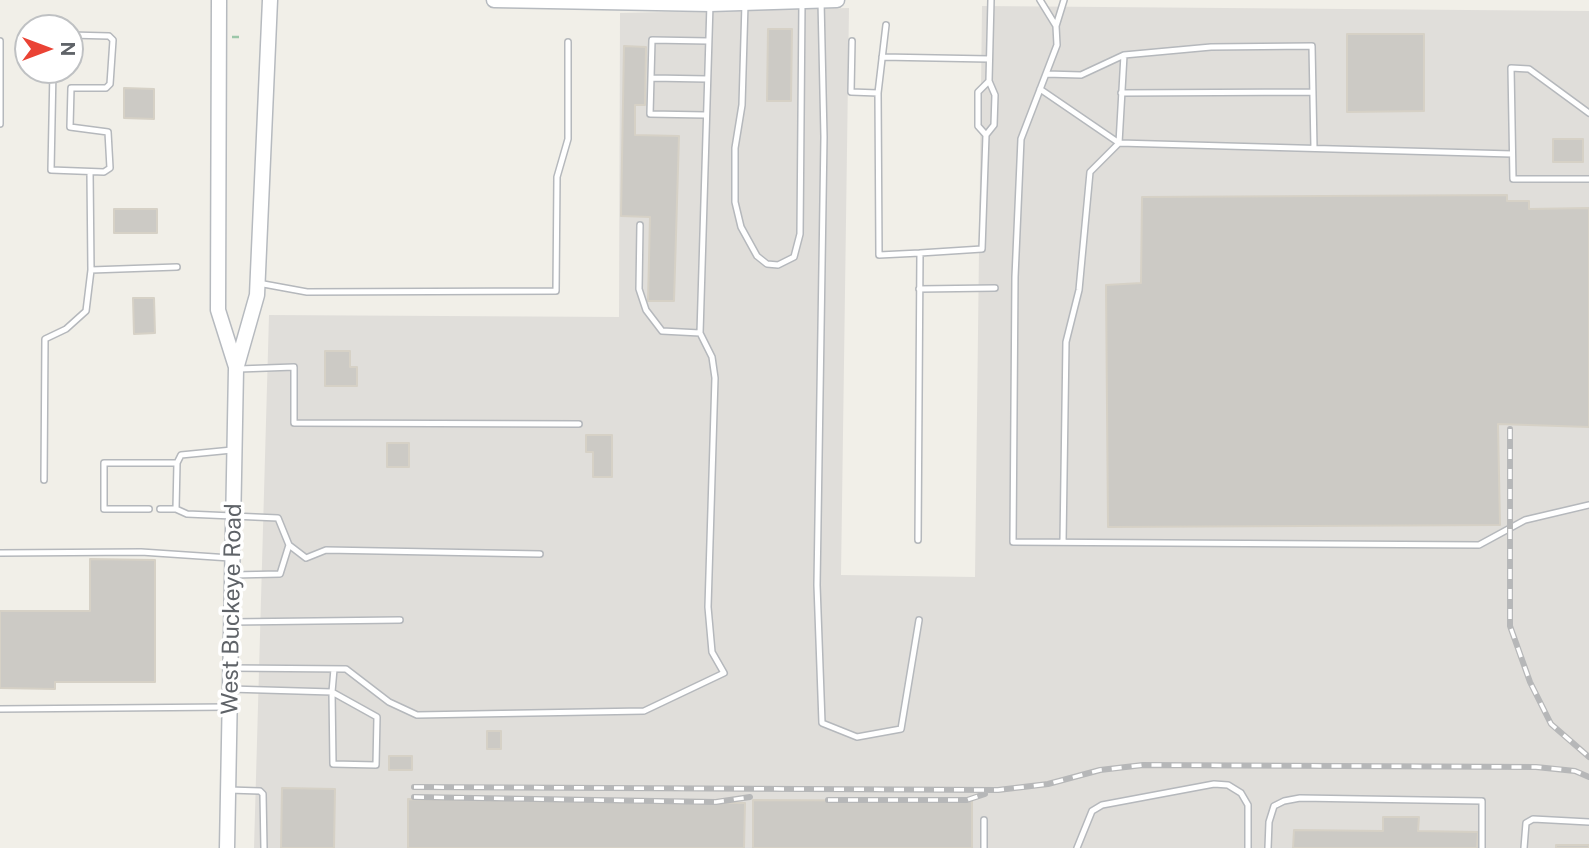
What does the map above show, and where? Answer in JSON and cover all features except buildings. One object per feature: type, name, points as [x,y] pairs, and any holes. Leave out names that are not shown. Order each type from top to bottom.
[{"type":"main road","name":"West Buckeye Road","points":[[219,0],[218,310],[236,369]]},
{"type":"main road","name":"West Buckeye Road","points":[[228,848],[236,369],[257,295],[270,0]]},
{"type":"main road","points":[[494,0],[710,4],[837,0]]},
{"type":"lane","points":[[886,26],[878,93],[879,255],[982,249],[986,135],[994,125],[995,94],[989,82],[990,0]]},
{"type":"lane","points":[[1040,0],[1056,26]]},
{"type":"lane","points":[[1064,0],[1056,26],[1057,45],[1021,139],[1015,277],[1013,542],[1479,545],[1525,520],[1589,505]]},
{"type":"lane","points":[[821,1],[824,137],[817,585],[822,723],[857,737],[901,730],[919,620]]},
{"type":"lane","points":[[745,4],[742,105],[735,148],[735,202],[741,227],[757,256],[767,264],[778,265],[794,257],[800,234],[802,2]]},
{"type":"lane","points":[[231,668],[346,668],[388,702],[417,715],[644,711],[724,673],[712,652],[708,607],[715,378],[712,357],[700,333],[710,4]]},
{"type":"lane","points":[[53,84],[51,170],[90,172],[110,168],[108,132],[70,127],[71,88],[106,88],[110,84],[113,40],[109,36],[84,35]]},
{"type":"lane","points":[[705,115],[650,114],[652,40],[708,41]]},
{"type":"lane","points":[[0,41],[0,124]]},
{"type":"lane","points":[[852,41],[852,92],[878,93]]},
{"type":"lane","points":[[258,283],[307,292],[556,291],[557,177],[569,139],[569,42]]},
{"type":"lane","points":[[1046,74],[1081,75],[1124,55],[1211,47],[1312,46],[1314,148]]},
{"type":"lane","points":[[1063,542],[1066,342],[1079,290],[1090,172],[1119,143],[1124,55]]},
{"type":"lane","points":[[882,57],[989,59]]},
{"type":"lane","points":[[1589,113],[1529,69],[1511,68],[1513,179],[1589,179]]},
{"type":"lane","points":[[652,78],[707,79]]},
{"type":"lane","points":[[986,135],[978,126],[978,92],[989,82]]},
{"type":"lane","points":[[1040,89],[1119,143],[1512,154]]},
{"type":"lane","points":[[1121,93],[1313,92]]},
{"type":"lane","points":[[44,480],[46,339],[66,329],[86,311],[91,270],[90,172]]},
{"type":"lane","points":[[640,225],[639,289],[646,310],[662,331],[700,333]]},
{"type":"lane","points":[[918,540],[920,253]]},
{"type":"lane","points":[[91,270],[177,267]]},
{"type":"lane","points":[[919,289],[995,288]]},
{"type":"lane","points":[[236,369],[294,367],[294,423],[579,424]]},
{"type":"lane","points":[[176,509],[177,463],[185,453],[235,450]]},
{"type":"lane","points":[[149,509],[104,509],[104,463],[177,463]]},
{"type":"lane","points":[[160,509],[176,509],[187,514],[278,518],[289,545],[306,558],[326,550],[540,554]]},
{"type":"lane","points":[[233,575],[280,574],[289,545]]},
{"type":"lane","points":[[0,553],[141,552],[233,558]]},
{"type":"lane","points":[[232,622],[400,621]]},
{"type":"lane","points":[[230,689],[332,692],[377,717],[376,765],[333,764],[332,692],[334,669]]},
{"type":"lane","points":[[0,709],[43,711],[78,708],[230,707]]},
{"type":"lane","points":[[1077,848],[1092,811],[1102,805],[1214,784],[1228,785],[1241,793],[1248,805],[1248,848]]},
{"type":"lane","points":[[229,790],[260,791],[263,794],[264,848]]},
{"type":"lane","points":[[1268,848],[1269,822],[1274,806],[1284,800],[1300,798],[1482,801],[1482,848]]},
{"type":"lane","points":[[1524,848],[1526,823],[1533,819],[1589,822]]},
{"type":"lane","points":[[984,820],[984,848]]},
{"type":"path","points":[[227,37],[242,37]]},
{"type":"shaded area","points":[[982,6],[1589,11],[1589,848],[254,848],[269,315],[619,317],[620,13],[849,8],[841,575],[975,577]]},
{"type":"railway","points":[[1510,429],[1510,626],[1530,682],[1551,724],[1589,757]]},
{"type":"railway","points":[[414,787],[998,790],[1048,784],[1100,770],[1143,765],[1536,767],[1575,771],[1589,777]]},
{"type":"railway","points":[[828,800],[967,800],[985,794]]},
{"type":"railway","points":[[414,797],[716,802],[750,797]]}]
